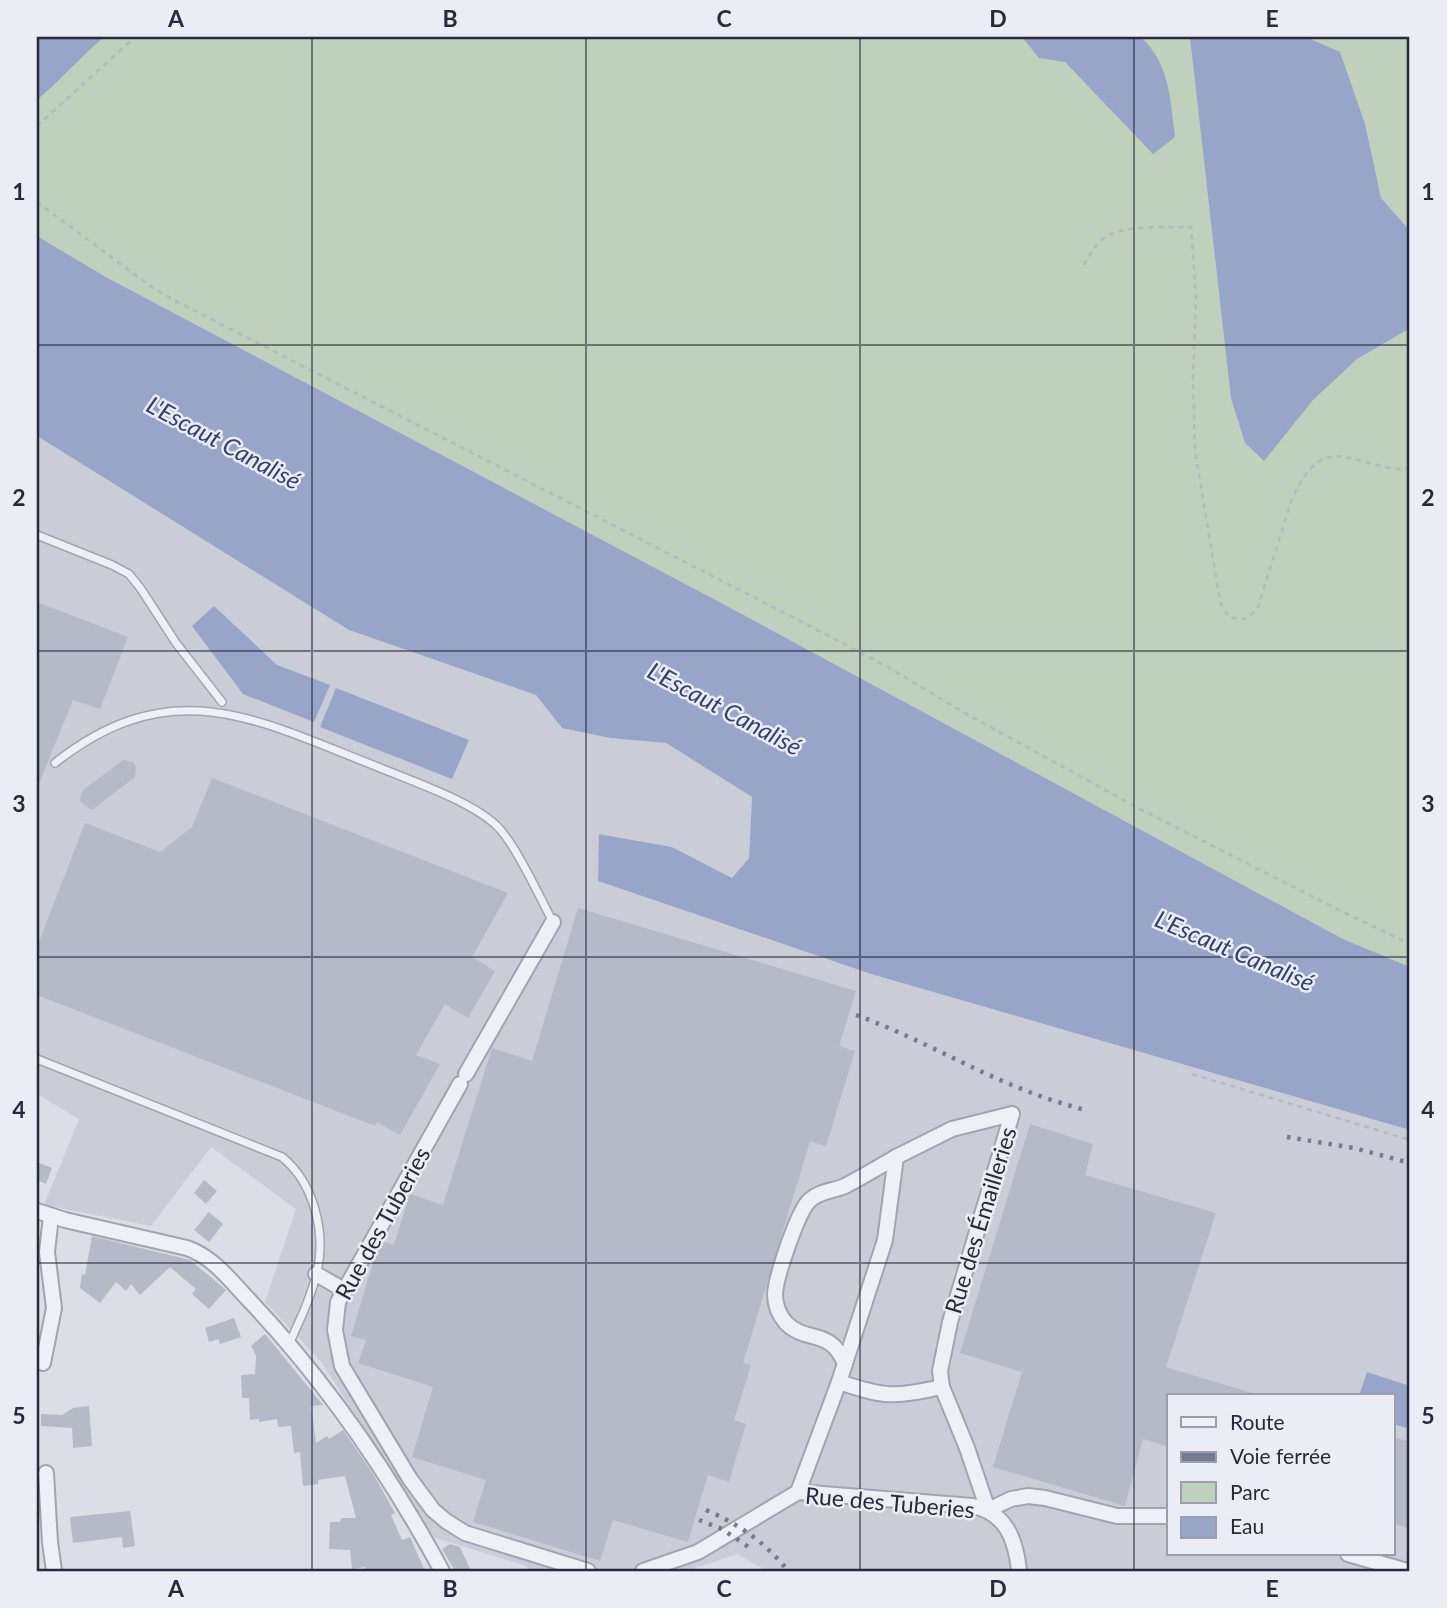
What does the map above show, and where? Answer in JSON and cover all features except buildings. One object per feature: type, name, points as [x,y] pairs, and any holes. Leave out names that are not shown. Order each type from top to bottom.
[{"type":"street","name":"Rue des Tuberies","points":[[553,922],[344,1290],[336,1308],[336,1345],[342,1366],[410,1479],[433,1510],[465,1533],[587,1571]]},
{"type":"street","name":"Rue des Émailleries","points":[[896,1157],[952,1129],[1012,1114],[948,1330],[941,1365],[942,1387],[988,1510],[1000,1519],[1010,1532],[1019,1571]]},
{"type":"street","points":[[845,1364],[829,1341],[787,1324],[777,1308],[776,1288],[799,1215],[809,1201],[896,1157]]},
{"type":"street","points":[[798,1492],[839,1382],[885,1240],[896,1157]]},
{"type":"street","points":[[43,1363],[54,1308],[44,1213],[198,1252],[222,1272],[289,1345],[360,1436],[421,1532],[442,1571]]},
{"type":"street","points":[[316,1274],[344,1290]]},
{"type":"street","points":[[839,1382],[872,1393],[892,1396],[942,1387]]},
{"type":"street","points":[[47,1473],[43,1520],[54,1571]]},
{"type":"street","name":"Rue des Tuberies","points":[[643,1571],[698,1552],[798,1492],[972,1506],[988,1510]]},
{"type":"street","points":[[988,1510],[1011,1499],[1028,1496],[1117,1516],[1167,1516]]},
{"type":"street","points":[[1355,1556],[1407,1571]]},
{"type":"lane","points":[[37,535],[129,574],[176,643],[222,702]]},
{"type":"lane","points":[[55,763],[102,731],[123,722],[159,713],[192,710],[218,712],[270,725],[406,778],[485,815],[506,837],[553,922]]},
{"type":"lane","points":[[37,1059],[282,1157],[302,1179],[314,1206],[319,1241],[316,1274],[300,1322],[289,1345]]},
{"type":"path","points":[[37,126],[135,37]]},
{"type":"path","points":[[37,202],[153,288],[174,300],[802,622],[1152,815],[1410,944]]},
{"type":"path","points":[[1084,265],[1098,244],[1114,233],[1125,230],[1191,227],[1196,299],[1193,389],[1195,451],[1220,601],[1225,612],[1232,618],[1245,619],[1256,610],[1292,499],[1314,464],[1326,457],[1341,456],[1410,469]]},
{"type":"path","points":[[1192,1074],[1410,1140]]},
{"type":"shaded area","points":[[37,436],[349,630],[536,695],[562,728],[610,738],[666,743],[752,797],[749,858],[732,878],[672,847],[600,834],[598,881],[871,974],[1410,1130],[1410,1571],[767,1571],[737,1554],[686,1571],[528,1571],[526,1566],[433,1537],[322,1363],[265,1302],[296,1209],[211,1147],[151,1226],[44,1205],[79,1119],[37,1094]]},
{"type":"green space","points":[[37,37],[1410,37],[1410,967],[1343,939],[725,605],[104,276],[37,236]]},
{"type":"water","points":[[37,37],[104,37],[37,100]]},
{"type":"water","points":[[1022,37],[1141,37],[1151,48],[1163,71],[1170,96],[1175,137],[1153,154],[1065,62],[1039,58]]},
{"type":"water","points":[[1190,37],[1306,37],[1340,52],[1365,124],[1381,198],[1410,231],[1410,328],[1357,359],[1313,400],[1264,461],[1245,443],[1231,398]]},
{"type":"water","name":"L'Escaut Canalisé","points":[[37,236],[104,276],[725,605],[1343,939],[1410,967],[1410,1130],[871,974],[598,881],[599,834],[672,847],[732,878],[749,858],[752,797],[666,743],[610,738],[562,728],[536,695],[349,630],[37,436]]},
{"type":"water","points":[[214,606],[277,665],[330,685],[314,722],[243,694],[192,626]]},
{"type":"water","points":[[336,688],[469,740],[452,779],[320,727]]},
{"type":"water","points":[[1367,1372],[1410,1386],[1410,1429],[1394,1424],[1394,1394],[1360,1394]]},
{"type":"railway","points":[[856,1015],[1025,1090],[1086,1110]]},
{"type":"railway","points":[[1287,1137],[1354,1148],[1410,1163]]},
{"type":"railway","points":[[706,1510],[751,1535],[788,1571]]},
{"type":"railway","points":[[699,1520],[722,1529],[753,1550]]}]
